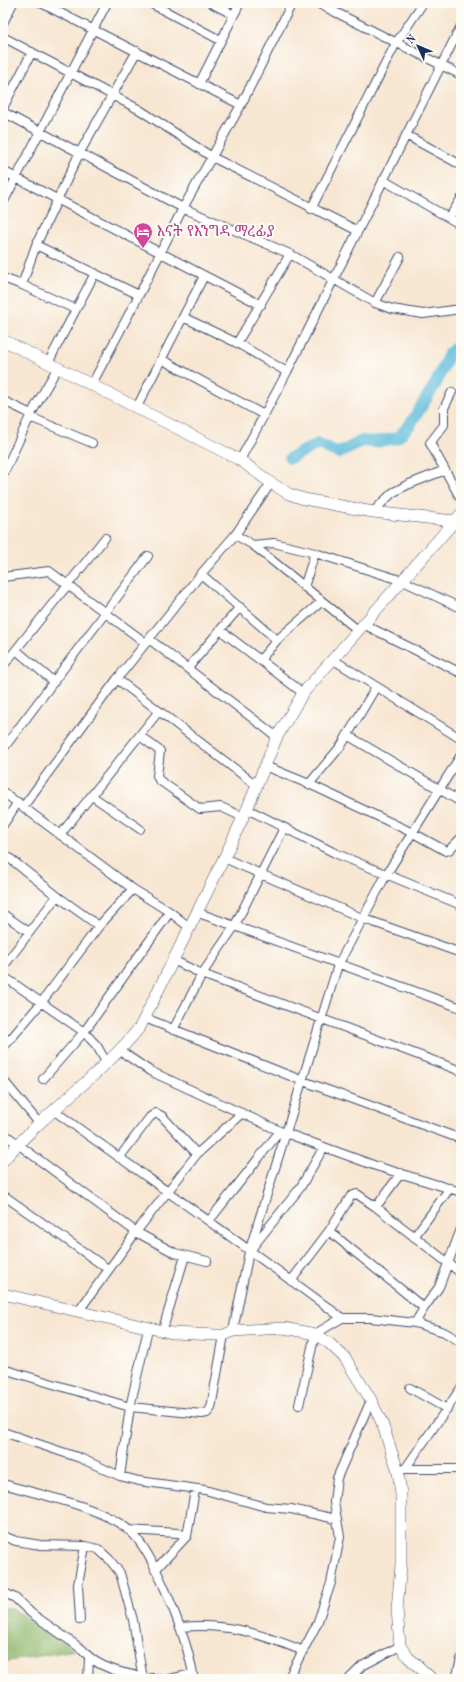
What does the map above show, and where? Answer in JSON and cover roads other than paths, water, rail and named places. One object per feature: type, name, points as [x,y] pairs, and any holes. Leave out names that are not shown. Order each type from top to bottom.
[{"type":"street","points":[[3,23],[13,3]]},
{"type":"street","points":[[41,3],[241,105]]},
{"type":"street","points":[[3,203],[107,3]]},
{"type":"street","points":[[150,3],[220,40]]},
{"type":"street","points":[[211,3],[234,15]]},
{"type":"street","points":[[199,84],[240,3]]},
{"type":"street","points":[[92,384],[183,208],[241,105],[292,3]]},
{"type":"street","points":[[317,3],[461,75]]},
{"type":"street","points":[[312,209],[396,43],[423,3]]},
{"type":"street","points":[[240,460],[334,280],[461,26]]},
{"type":"street","points":[[3,37],[140,110],[212,157],[358,231]]},
{"type":"street","points":[[22,285],[36,245],[79,154],[137,51]]},
{"type":"street","points":[[3,108],[32,52]]},
{"type":"street","points":[[3,112],[79,154],[183,208],[290,254],[375,302],[392,309],[423,314],[461,309]]},
{"type":"street","points":[[406,135],[461,165]]},
{"type":"street","points":[[3,171],[261,305]]},
{"type":"street","points":[[383,180],[461,225]]},
{"type":"street","points":[[449,218],[461,199]]},
{"type":"street","points":[[36,245],[139,295]]},
{"type":"street","points":[[237,343],[290,254]]},
{"type":"street","points":[[375,302],[400,257]]},
{"type":"street","points":[[4,472],[31,416],[75,309],[94,273]]},
{"type":"street","points":[[137,407],[204,276]]},
{"type":"street","points":[[3,278],[75,309]]},
{"type":"street","points":[[183,317],[237,343],[287,372]]},
{"type":"street","points":[[3,340],[240,460],[271,483],[289,494],[304,499],[373,512],[459,516]]},
{"type":"street","points":[[161,358],[264,415]]},
{"type":"street","points":[[452,392],[444,408],[444,425],[430,442],[461,499]]},
{"type":"street","points":[[4,401],[31,416],[92,443]]},
{"type":"street","points":[[373,512],[392,493],[407,485],[445,470]]},
{"type":"street","points":[[3,825],[147,641],[201,574],[235,535],[271,483]]},
{"type":"street","points":[[3,1161],[17,1144],[38,1123],[119,1050],[140,1027],[224,858],[277,737],[303,693],[332,659],[362,628],[459,516]]},
{"type":"street","points":[[235,535],[252,545],[321,602],[362,628],[461,673]]},
{"type":"street","points":[[3,666],[105,538]]},
{"type":"street","points":[[252,545],[274,543],[315,553],[403,581],[461,608]]},
{"type":"street","points":[[304,587],[315,553]]},
{"type":"street","points":[[3,749],[148,556]]},
{"type":"street","points":[[3,577],[49,571],[147,641],[188,668],[277,737]]},
{"type":"street","points":[[201,574],[277,640]]},
{"type":"street","points":[[260,660],[277,640],[321,602]]},
{"type":"street","points":[[188,668],[240,607]]},
{"type":"street","points":[[220,630],[303,693]]},
{"type":"street","points":[[16,650],[54,682]]},
{"type":"street","points":[[332,659],[461,739]]},
{"type":"street","points":[[118,679],[256,785]]},
{"type":"street","points":[[309,784],[347,736],[376,687]]},
{"type":"street","points":[[60,835],[159,711]]},
{"type":"street","points":[[140,736],[160,752],[157,776],[159,780],[200,809],[221,806],[245,813],[284,828],[337,854],[386,875],[461,905]]},
{"type":"street","points":[[347,736],[461,802]]},
{"type":"street","points":[[3,1369],[130,1407],[202,1414],[207,1413],[211,1408],[249,1252],[283,1132],[303,1081],[338,965],[386,875],[461,755]]},
{"type":"street","points":[[265,766],[309,784],[413,833],[446,851],[449,850],[461,838]]},
{"type":"street","points":[[3,792],[133,889],[170,912],[189,927]]},
{"type":"street","points":[[92,796],[140,829]]},
{"type":"street","points":[[173,1030],[202,974],[234,928],[262,875],[284,828]]},
{"type":"street","points":[[3,853],[57,896],[99,926]]},
{"type":"street","points":[[224,858],[362,918],[461,953]]},
{"type":"street","points":[[5,1042],[41,1003],[99,926],[133,889]]},
{"type":"street","points":[[3,968],[57,896]]},
{"type":"street","points":[[43,1079],[84,1032],[170,912]]},
{"type":"street","points":[[196,912],[234,928],[461,1008]]},
{"type":"street","points":[[3,914],[29,932]]},
{"type":"street","points":[[173,960],[202,974],[461,1071]]},
{"type":"street","points":[[3,976],[84,1032],[97,1046],[106,1062]]},
{"type":"street","points":[[145,1018],[303,1081],[461,1139]]},
{"type":"street","points":[[119,1050],[150,1071],[283,1132],[461,1192]]},
{"type":"street","points":[[3,1080],[38,1123]]},
{"type":"street","points":[[53,1110],[169,1192],[249,1252],[342,1318]]},
{"type":"street","points":[[119,1158],[150,1117],[156,1113],[162,1116],[198,1154]]},
{"type":"street","points":[[78,1312],[136,1232],[198,1154],[242,1113]]},
{"type":"street","points":[[209,1221],[283,1132]]},
{"type":"street","points":[[3,1133],[136,1232],[161,1247],[185,1256],[207,1261]]},
{"type":"street","points":[[249,1252],[300,1188],[324,1146]]},
{"type":"street","points":[[376,1207],[401,1173]]},
{"type":"street","points":[[414,1237],[450,1188]]},
{"type":"street","points":[[291,1281],[329,1231],[351,1196],[354,1194],[357,1194],[376,1207],[461,1273]]},
{"type":"street","points":[[3,1195],[108,1269]]},
{"type":"street","points":[[415,1323],[439,1286],[461,1229]]},
{"type":"street","points":[[329,1231],[424,1308]]},
{"type":"street","points":[[162,1332],[185,1256]]},
{"type":"street","points":[[3,1294],[162,1332],[194,1335],[284,1328],[315,1334],[329,1343],[345,1358],[371,1400],[402,1470],[401,1565],[397,1609],[400,1646],[408,1657],[432,1679]]},
{"type":"street","points":[[299,1405],[315,1334],[342,1318],[371,1318],[415,1323],[444,1332],[461,1342]]},
{"type":"street","points":[[120,1476],[130,1407],[148,1329]]},
{"type":"street","points":[[410,1388],[446,1409]]},
{"type":"street","points":[[402,1470],[461,1388]]},
{"type":"street","points":[[288,1679],[301,1650],[317,1624],[331,1583],[340,1537],[334,1502],[337,1478],[371,1400]]},
{"type":"street","points":[[3,1432],[75,1456],[120,1476],[195,1490],[205,1490],[266,1507],[291,1509],[336,1519]]},
{"type":"street","points":[[402,1470],[461,1469]]},
{"type":"street","points":[[3,1484],[91,1510],[128,1530],[138,1540],[155,1570],[181,1627],[189,1654],[193,1677],[169,1679]]},
{"type":"street","points":[[155,1570],[187,1536],[195,1490]]},
{"type":"street","points":[[128,1530],[178,1533],[187,1536]]},
{"type":"street","points":[[3,1536],[16,1541],[40,1545],[85,1546],[98,1549],[120,1573],[133,1620],[143,1678]]},
{"type":"street","points":[[80,1620],[78,1585],[85,1546]]},
{"type":"street","points":[[3,1592],[15,1598],[31,1613],[83,1650],[89,1659],[123,1673],[143,1678],[163,1679]]},
{"type":"street","points":[[181,1627],[225,1627],[246,1630],[301,1650]]},
{"type":"street","points":[[349,1679],[362,1666],[400,1646]]},
{"type":"street","points":[[88,1679],[89,1659]]},
{"type":"street","points":[[456,1679],[461,1659]]},
{"type":"waterway","points":[[290,458],[318,444],[339,453],[362,441],[374,442],[397,438],[409,426],[436,383],[449,354],[461,342]]},
{"type":"place","name":"እናት የእንግዳ ማረፊያ","points":[[143,249]]}]
